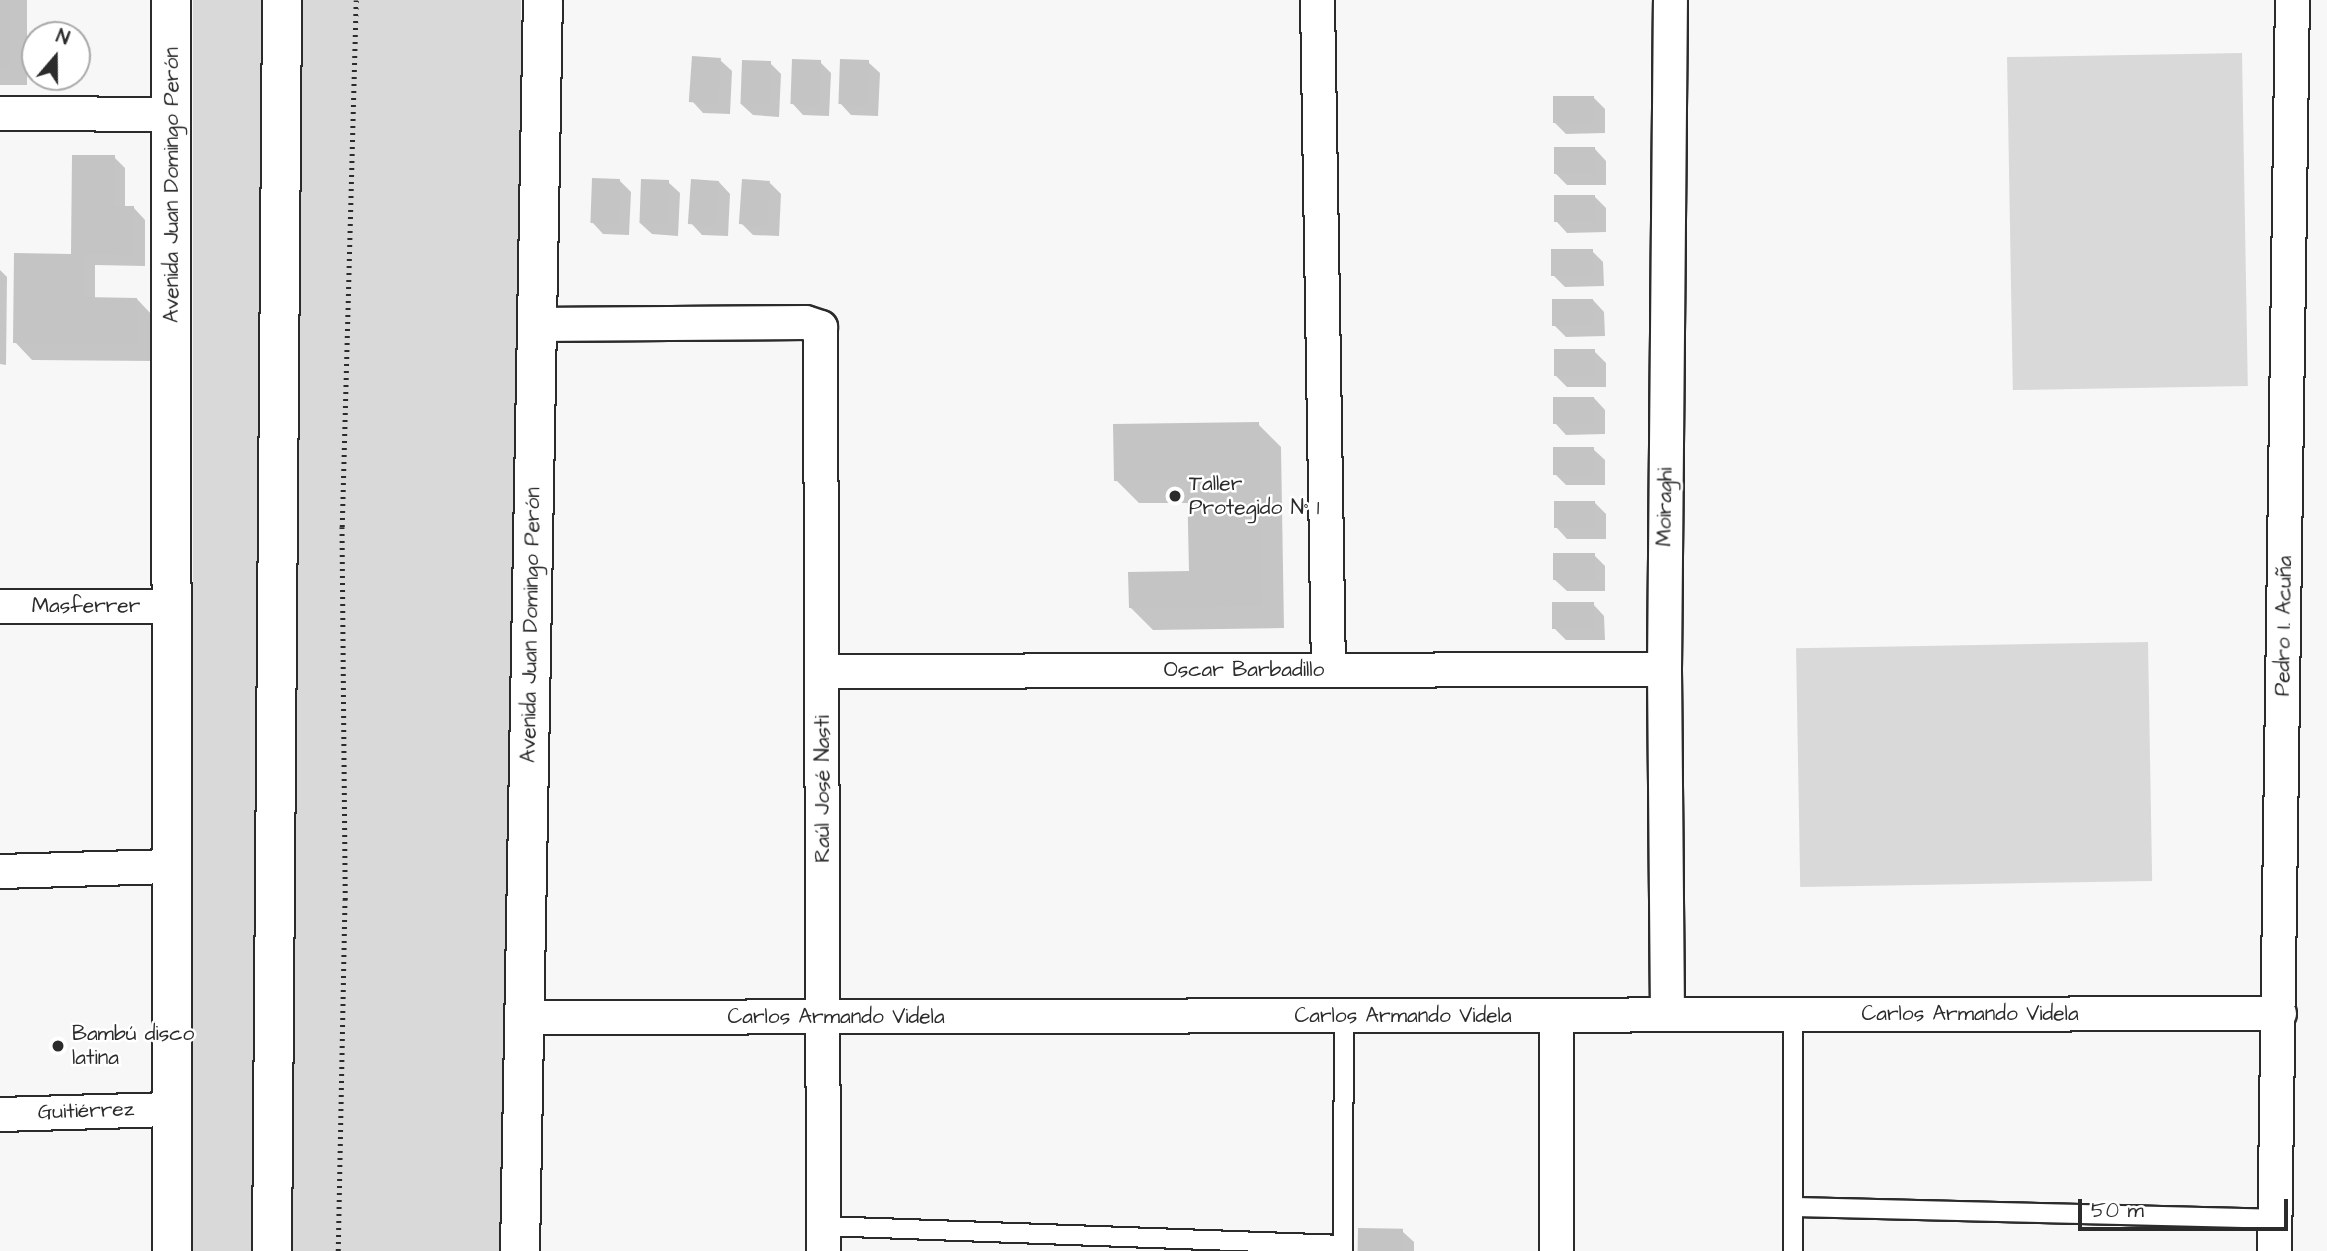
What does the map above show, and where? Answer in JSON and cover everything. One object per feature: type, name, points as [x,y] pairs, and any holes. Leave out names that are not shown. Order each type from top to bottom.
[{"type":"main road","name":"Avenida Juan Domingo Perón","points":[[172,0],[172,1251]]},
{"type":"main road","points":[[272,1251],[282,0]]},
{"type":"main road","name":"Avenida Juan Domingo Perón","points":[[520,1251],[528,1017],[534,324],[543,0]]},
{"type":"street","points":[[1317,0],[1328,670]]},
{"type":"street","name":"Moiraghi","points":[[1667,1014],[1664,669],[1670,0]]},
{"type":"street","name":"Pedro I. Acuña","points":[[2275,1235],[2291,0]]},
{"type":"street","points":[[0,113],[172,114]]},
{"type":"street","name":"Raúl José Nasti","points":[[534,324],[805,322],[820,327],[824,671],[823,1238]]},
{"type":"street","name":"Masferrer","points":[[0,606],[172,606]]},
{"type":"street","name":"Oscar Barbadillo","points":[[824,671],[1664,669]]},
{"type":"street","points":[[0,871],[172,866]]},
{"type":"street","name":"Carlos Armando Videla","points":[[528,1017],[2279,1013]]},
{"type":"street","points":[[1556,1016],[1556,1251]]},
{"type":"street","name":"Guitiérrez","points":[[0,1114],[172,1109]]},
{"type":"lane","points":[[1793,1015],[1793,1251]]},
{"type":"lane","points":[[823,1238],[1343,1248],[1344,1016]]},
{"type":"lane","points":[[1794,1207],[2275,1235]]},
{"type":"path","points":[[338,1251],[345,900],[342,527],[356,0]]},
{"type":"shaded area","points":[[193,0],[521,0],[521,1251],[193,1251]]},
{"type":"shaded area","points":[[2242,53],[2248,386],[2013,390],[2007,57]]},
{"type":"shaded area","points":[[2148,642],[2152,881],[1800,887],[1796,648]]},
{"type":"building","points":[[0,0],[10,0],[10,68],[0,68]]},
{"type":"building","points":[[692,56],[721,58],[718,104],[689,102]]},
{"type":"building","points":[[792,59],[821,60],[819,105],[790,104]]},
{"type":"building","points":[[840,59],[869,60],[867,105],[838,104]]},
{"type":"building","points":[[742,60],[771,61],[769,105],[740,104]]},
{"type":"building","points":[[1553,96],[1594,96],[1594,123],[1553,123]]},
{"type":"building","points":[[1554,147],[1595,147],[1595,174],[1554,174]]},
{"type":"building","points":[[72,155],[115,155],[114,206],[134,206],[134,255],[84,254],[84,297],[137,298],[137,345],[13,343],[14,253],[71,254]]},
{"type":"building","points":[[592,178],[620,179],[618,224],[590,223]]},
{"type":"building","points":[[641,179],[669,180],[667,224],[639,223]]},
{"type":"building","points":[[691,179],[719,181],[716,226],[688,224]]},
{"type":"building","points":[[742,179],[770,181],[767,226],[739,224]]},
{"type":"building","points":[[1554,195],[1595,195],[1595,222],[1554,222]]},
{"type":"building","points":[[1551,249],[1593,249],[1593,276],[1551,276]]},
{"type":"building","points":[[1552,299],[1593,299],[1593,326],[1552,326]]},
{"type":"building","points":[[1554,349],[1595,349],[1595,376],[1554,376]]},
{"type":"building","points":[[1553,397],[1594,397],[1594,424],[1553,424]]},
{"type":"building","points":[[1259,422],[1262,606],[1129,608],[1128,572],[1189,571],[1187,480],[1114,481],[1113,424]]},
{"type":"building","points":[[1553,447],[1594,447],[1594,475],[1553,475]]},
{"type":"building","points":[[1554,501],[1595,501],[1595,528],[1554,528]]},
{"type":"building","points":[[1553,553],[1595,553],[1595,580],[1553,580]]},
{"type":"building","points":[[1552,602],[1594,602],[1594,629],[1552,629]]},
{"type":"building","points":[[1358,1228],[1403,1229],[1403,1251],[1358,1251]]},
{"type":"place","name":"Taller Protegido N° 1","points":[[1175,496]]},
{"type":"place","name":"Bambú disco latina","points":[[58,1046]]}]
